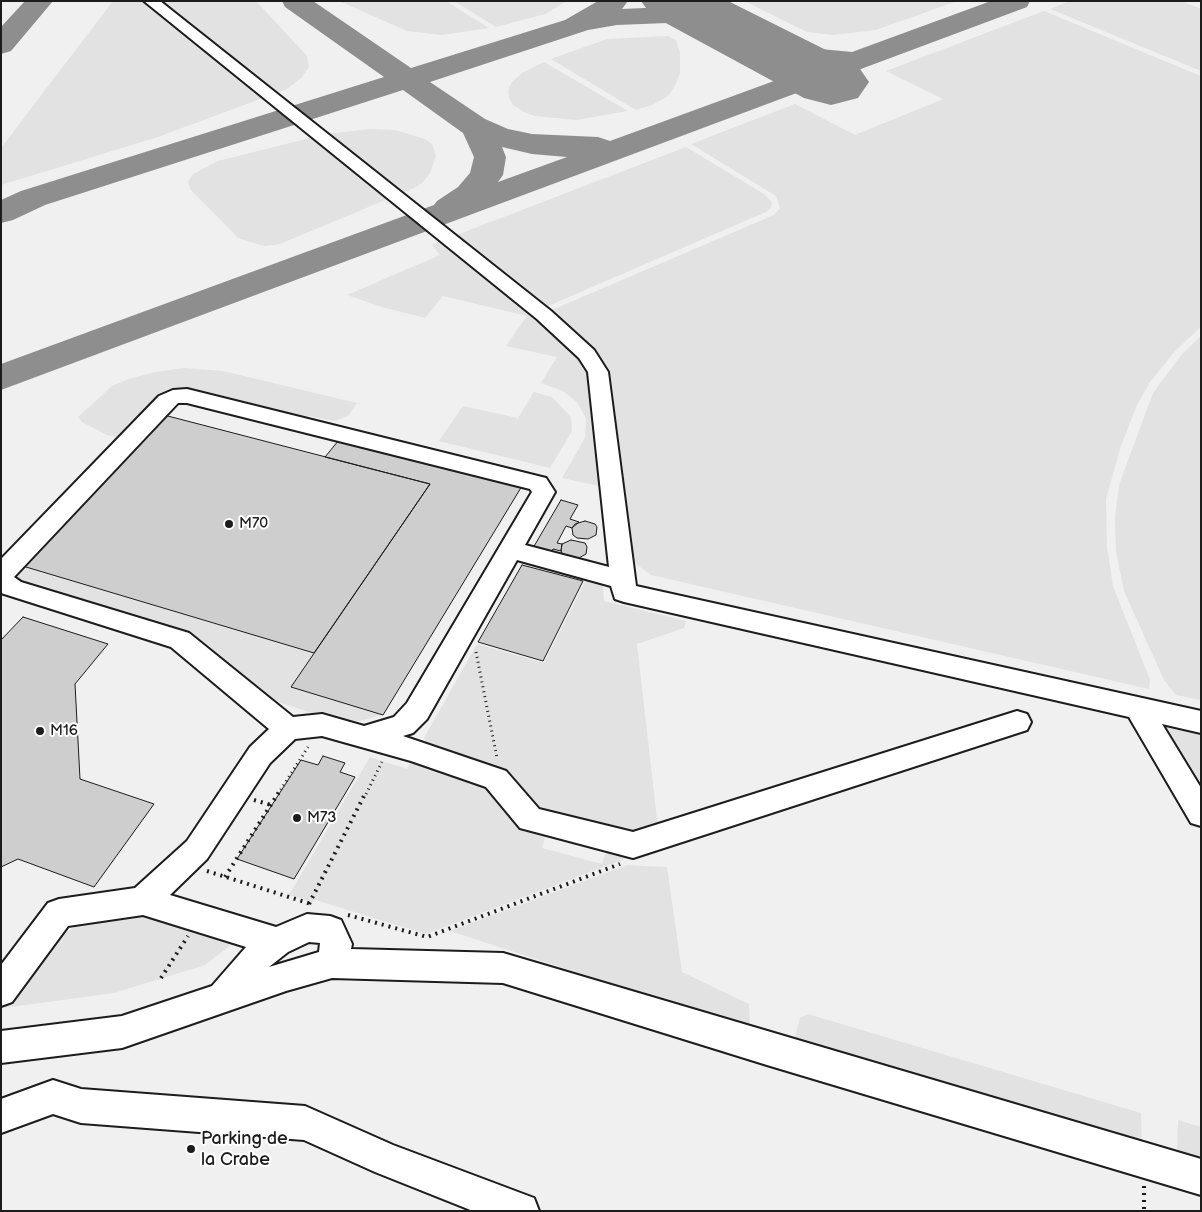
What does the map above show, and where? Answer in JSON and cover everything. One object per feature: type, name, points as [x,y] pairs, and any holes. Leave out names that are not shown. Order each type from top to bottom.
[{"type":"lane","points":[[151,1],[536,309],[587,354],[598,372],[624,593],[1201,722]]},
{"type":"lane","points":[[301,734],[180,640],[12,588],[1,579],[6,569],[167,401],[173,397],[187,396],[538,483],[544,492],[417,711],[403,725],[366,736]]},
{"type":"lane","points":[[510,550],[623,580]]},
{"type":"lane","points":[[1138,708],[1201,814]]},
{"type":"lane","points":[[142,901],[197,850],[260,755],[322,725],[366,736],[496,779],[530,819],[633,845],[1017,722]]},
{"type":"lane","points":[[1,991],[59,913],[142,901],[277,942]]},
{"type":"lane","points":[[223,998],[253,960],[277,942],[307,928],[330,930],[336,944],[332,964]]},
{"type":"lane","points":[[1,1047],[122,1032],[332,964],[503,968],[767,1049],[1201,1177]]},
{"type":"lane","points":[[1,1116],[53,1097],[81,1106],[305,1123],[387,1160],[521,1211]]},
{"type":"path","points":[[475,650],[499,769],[496,779]]},
{"type":"path","points":[[225,877],[271,805],[301,734]]},
{"type":"path","points":[[309,904],[384,758]]},
{"type":"path","points":[[254,792],[249,799],[271,805]]},
{"type":"path","points":[[208,862],[203,869],[318,906]]},
{"type":"path","points":[[346,914],[427,937],[623,863]]},
{"type":"path","points":[[161,978],[192,930]]},
{"type":"shaded area","points":[[1,1],[1201,1],[1201,1211],[1,1211]]},
{"type":"shaded area","points":[[113,1],[256,1],[307,56],[309,67],[301,78],[287,89],[158,137],[1,185],[1,148]]},
{"type":"shaded area","points":[[339,1],[446,1],[489,28],[442,35],[407,31]]},
{"type":"shaded area","points":[[454,1],[567,1],[545,14],[496,27]]},
{"type":"shaded area","points":[[744,1],[957,1],[876,30],[833,35],[807,32]]},
{"type":"shaded area","points":[[1069,1],[1181,1],[1201,9],[1201,71],[1050,9]]},
{"type":"shaded area","points":[[1044,11],[1201,76],[1201,327],[1175,351],[1150,382],[1137,405],[1121,446],[1106,499],[1107,547],[1113,586],[1150,680],[1149,689],[651,575],[632,561],[605,374],[547,312],[774,215],[780,208],[776,196],[691,144],[795,104],[855,135],[943,99],[886,71]]},
{"type":"shaded area","points":[[668,36],[676,40],[680,53],[680,73],[675,86],[668,96],[652,105],[636,110],[551,59],[607,39]]},
{"type":"shaded area","points":[[544,62],[628,111],[576,120],[535,116],[524,112],[513,105],[509,98],[508,90],[512,82],[522,73]]},
{"type":"shaded area","points":[[371,129],[395,130],[425,139],[432,144],[436,156],[430,173],[422,183],[414,188],[280,244],[264,246],[238,238],[190,189],[188,182],[193,174],[218,161],[326,134]]},
{"type":"shaded area","points":[[686,147],[764,194],[772,202],[771,208],[766,212],[541,309],[454,236]]},
{"type":"shaded area","points":[[443,239],[578,350],[593,377],[599,486],[562,478],[585,438],[586,418],[577,402],[563,391],[541,383],[557,357],[506,346],[527,316],[443,296],[425,318],[385,308],[347,295],[440,255],[432,245]]},
{"type":"shaded area","points":[[1201,336],[1201,700],[1176,695],[1164,680],[1124,591],[1116,552],[1115,517],[1119,485],[1153,393],[1182,354]]},
{"type":"shaded area","points":[[185,368],[223,371],[357,403],[348,416],[334,421],[309,416],[305,420],[187,390],[124,439],[107,435],[82,422],[78,417],[112,386],[155,372]]},
{"type":"shaded area","points":[[534,392],[552,397],[571,417],[572,431],[550,468],[439,441],[463,406],[518,418]]},
{"type":"shaded area","points":[[16,564],[314,653],[383,715],[359,721],[334,720],[253,694],[182,633],[14,582],[12,572]]},
{"type":"shaded area","points":[[586,580],[603,585],[604,601],[686,621],[684,628],[637,644],[658,828],[644,840],[537,813],[513,777],[499,769],[427,745],[424,738],[477,644],[544,663]]},
{"type":"shaded area","points":[[1160,725],[1201,734],[1201,809]]},
{"type":"shaded area","points":[[370,757],[407,769],[410,763],[486,789],[524,829],[546,834],[542,848],[602,864],[607,849],[627,854],[627,858],[426,934],[315,900],[313,902],[289,895]]},
{"type":"shaded area","points":[[627,865],[667,867],[682,972],[749,1004],[750,1029],[450,931]]},
{"type":"shaded area","points":[[118,916],[143,916],[231,945],[205,965],[114,993],[4,1008],[50,943],[84,921]]},
{"type":"shaded area","points":[[808,1014],[1141,1113],[1142,1148],[793,1045],[800,1018]]},
{"type":"shaded area","points":[[1178,1120],[1201,1127],[1201,1166],[1177,1159]]},
{"type":"building","name":"M70","points":[[160,414],[430,484],[314,653],[16,564]]},
{"type":"building","points":[[339,440],[522,486],[383,715],[291,687],[430,484],[325,457]]},
{"type":"building","points":[[561,500],[578,505],[570,519],[579,522],[572,528],[566,526],[557,543],[562,544],[561,551],[553,549],[551,553],[533,548]]},
{"type":"building","points":[[585,521],[595,524],[597,527],[596,535],[588,539],[577,538],[573,535],[572,528],[575,524]]},
{"type":"building","points":[[571,540],[585,543],[587,547],[586,554],[577,559],[563,555],[561,551],[562,544]]},
{"type":"building","points":[[522,565],[583,581],[543,661],[478,642]]},
{"type":"building","name":"M16","points":[[23,617],[108,644],[75,684],[80,779],[154,804],[94,887],[18,859],[1,867],[1,640]]},
{"type":"building","name":"M73","points":[[323,756],[345,763],[340,772],[355,777],[294,879],[237,859],[301,760],[318,765]]},
{"type":"taxiway","points":[[1,45],[40,1]]},
{"type":"taxiway","points":[[295,1],[407,79]]},
{"type":"taxiway","points":[[407,79],[575,26],[603,11],[615,1]]},
{"type":"taxiway","points":[[1,378],[1017,1]]},
{"type":"taxiway","points":[[581,23],[617,17],[667,15],[692,17],[718,23]]},
{"type":"taxiway","points":[[762,46],[798,56],[845,59]]},
{"type":"taxiway","points":[[1,213],[33,198],[407,79]]},
{"type":"taxiway","points":[[407,79],[474,126]]},
{"type":"taxiway","points":[[449,208],[470,194],[486,175],[490,157],[482,136],[474,126]]},
{"type":"taxiway","points":[[474,126],[498,136],[532,144],[598,147]]},
{"type":"runway","points":[[675,1],[831,82]]},
{"type":"place","name":"M70","points":[[229,524]]},
{"type":"place","name":"M16","points":[[40,731]]},
{"type":"place","name":"M73","points":[[297,818]]},
{"type":"place","name":"Parking de la Crabe","points":[[191,1149]]}]
